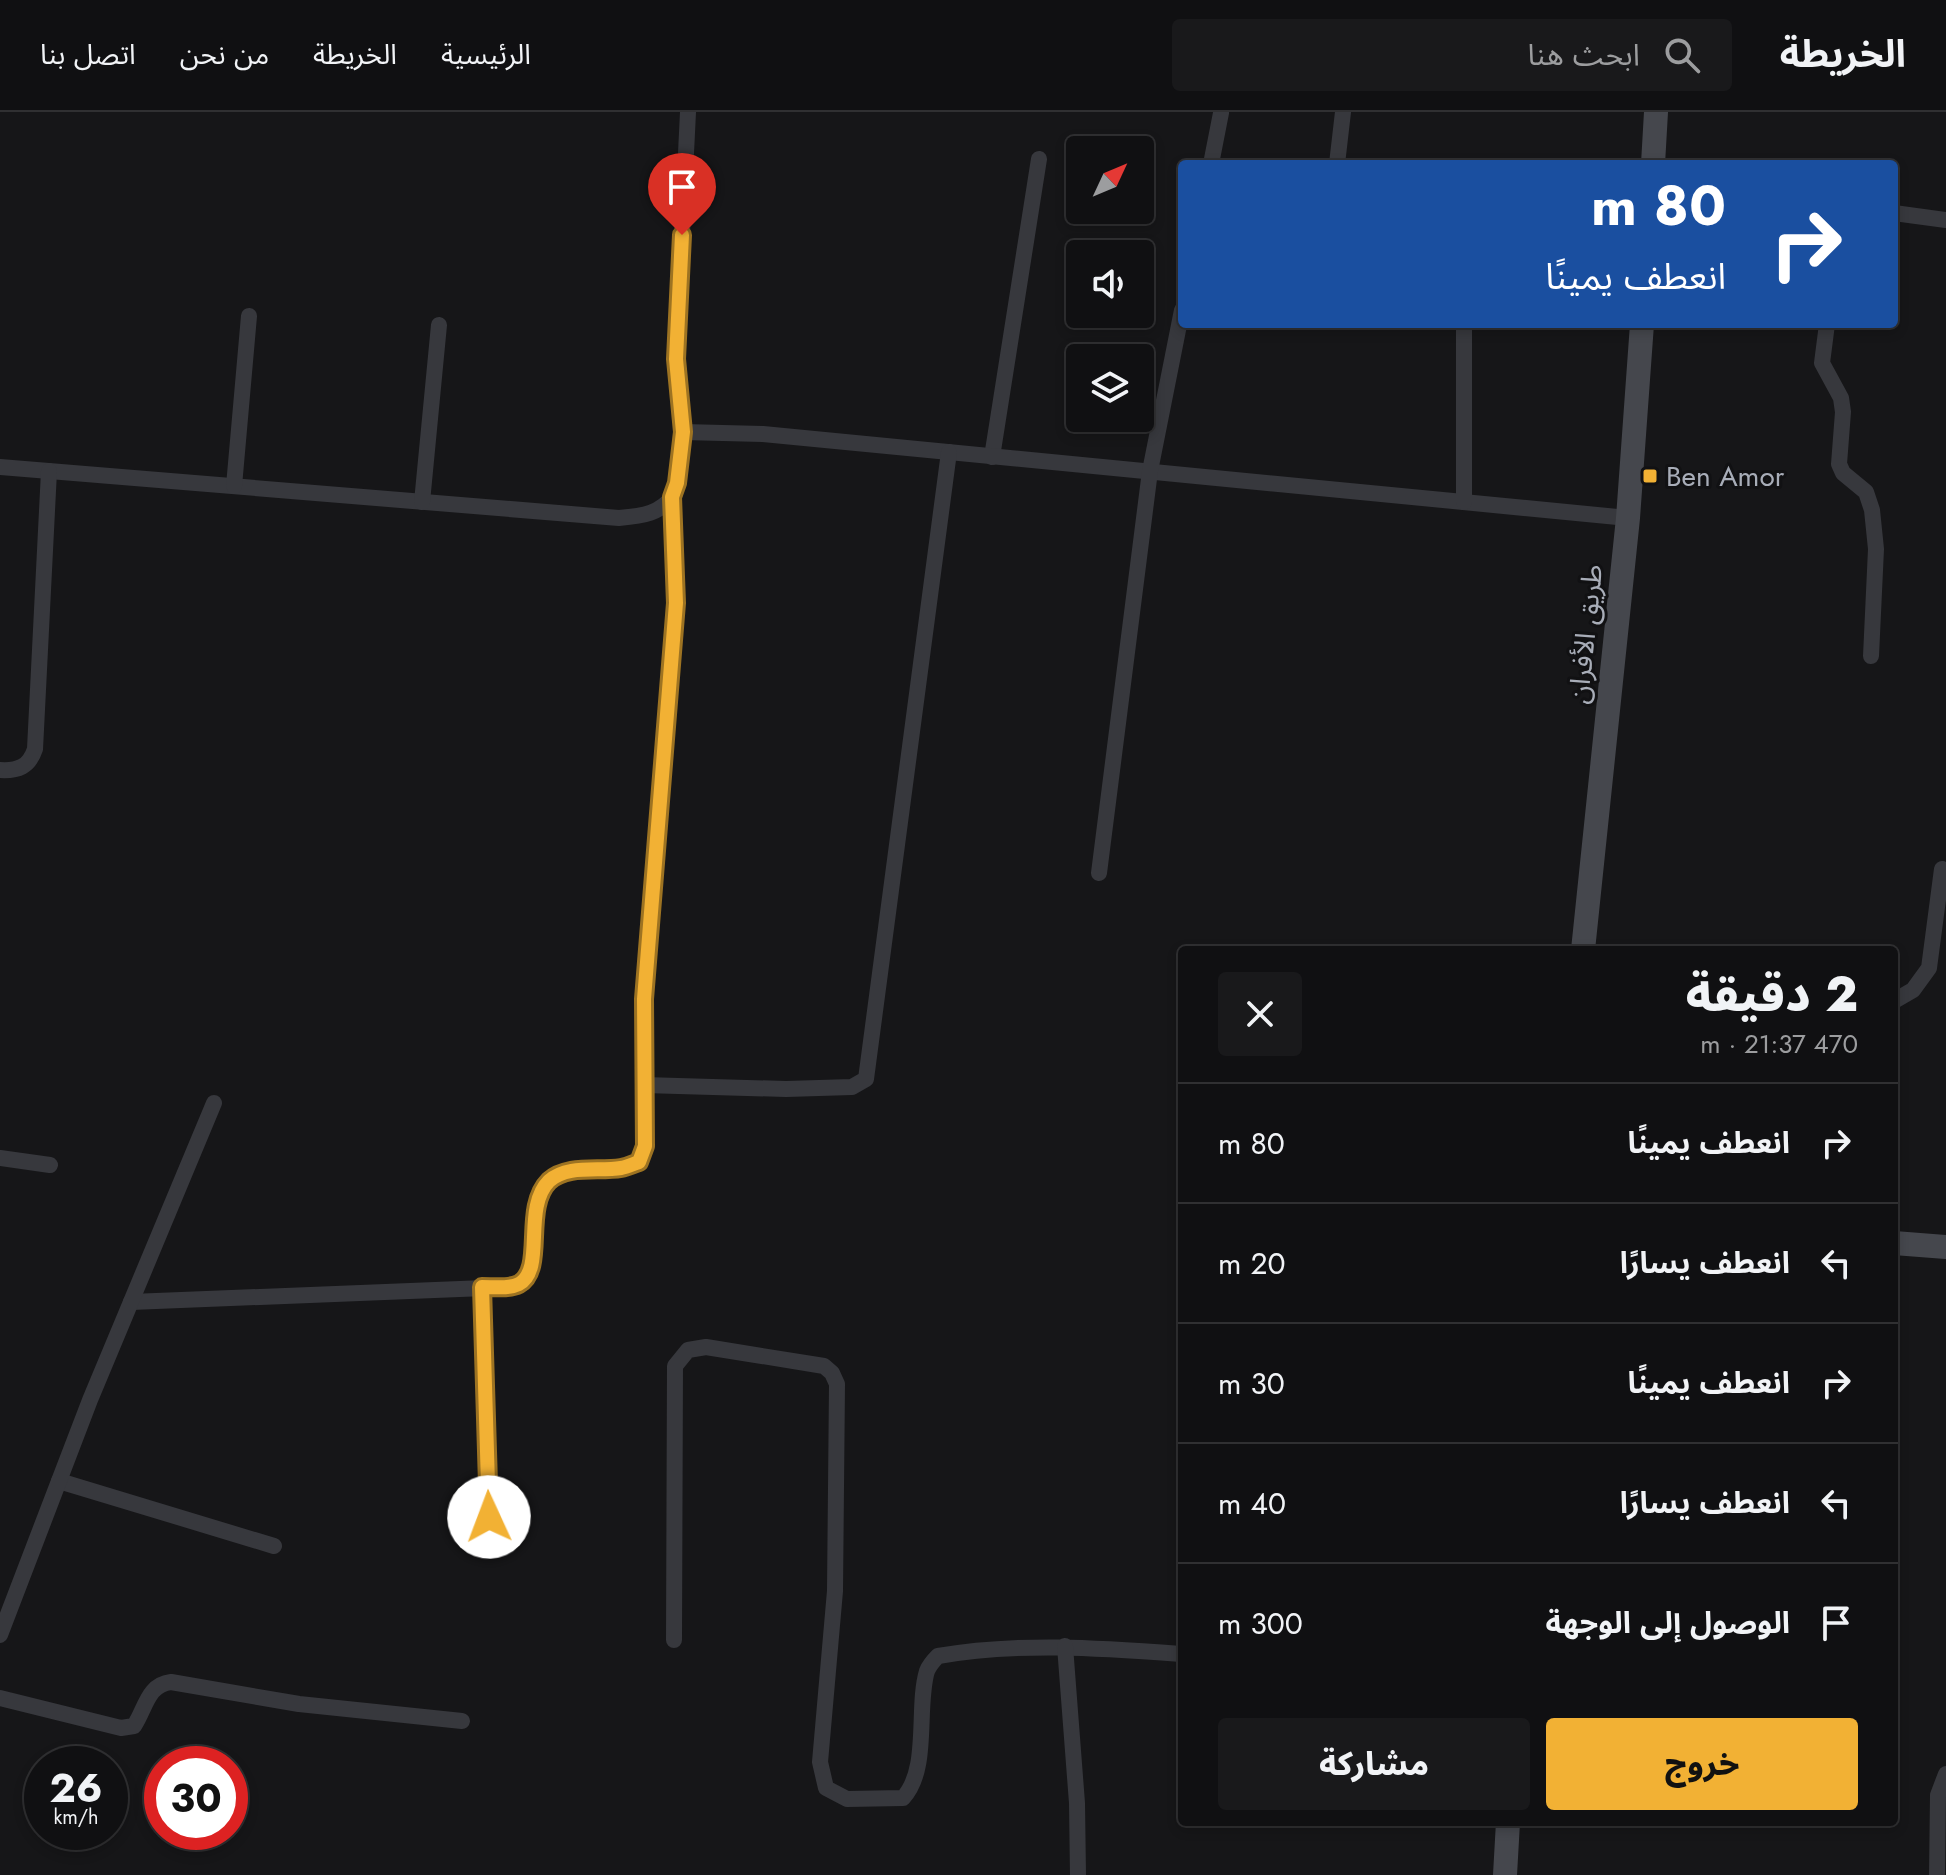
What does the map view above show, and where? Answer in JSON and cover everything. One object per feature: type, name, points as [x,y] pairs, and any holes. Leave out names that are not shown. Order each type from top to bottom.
[{"type":"main road","points":[[1653,160],[1656,112]]},
{"type":"main road","name":"طريق الأفران","points":[[1583,946],[1628,518],[1642,328]]},
{"type":"main road","points":[[1898,1243],[1946,1247]]},
{"type":"main road","points":[[1505,1875],[1508,1826]]},
{"type":"street","points":[[131,1302],[510,1287],[527,1278],[532,1267],[534,1216],[542,1191],[551,1179],[568,1171],[623,1168],[639,1162],[645,1146],[644,999],[676,603],[672,497],[677,483],[683,432],[676,359],[688,112]]},
{"type":"street","points":[[1337,160],[1343,112]]},
{"type":"street","points":[[1212,160],[1221,113]]},
{"type":"street","points":[[992,457],[1039,159]]},
{"type":"street","points":[[1898,214],[1946,220]]},
{"type":"street","points":[[234,486],[249,316]]},
{"type":"street","points":[[422,502],[439,325]]},
{"type":"street","points":[[1099,873],[1150,471],[1178,328]]},
{"type":"street","points":[[1464,328],[1464,502]]},
{"type":"street","points":[[1826,328],[1822,363],[1841,398],[1843,412],[1839,464],[1843,473],[1866,492],[1872,510],[1876,549],[1871,656]]},
{"type":"street","points":[[683,432],[763,434],[1628,518]]},
{"type":"street","points":[[644,1085],[786,1089],[852,1087],[866,1079],[949,452]]},
{"type":"street","points":[[0,467],[619,518],[647,515],[659,510],[672,497]]},
{"type":"street","points":[[0,770],[21,768],[31,760],[35,749],[49,471]]},
{"type":"street","points":[[1898,999],[1913,990],[1929,968],[1942,869]]},
{"type":"street","points":[[0,1635],[131,1302],[214,1103]]},
{"type":"street","points":[[0,1158],[50,1165]]},
{"type":"street","points":[[482,1287],[489,1545]]},
{"type":"street","points":[[674,1640],[675,1366],[688,1350],[706,1347],[824,1366],[837,1384],[835,1591],[820,1762],[826,1788],[847,1799],[903,1798],[911,1790],[928,1670],[938,1656],[964,1651],[1065,1646],[1178,1654]]},
{"type":"street","points":[[59,1481],[274,1546]]},
{"type":"street","points":[[1065,1646],[1077,1803],[1078,1875]]},
{"type":"street","points":[[0,1698],[121,1728],[134,1726],[155,1688],[171,1682],[299,1704],[462,1721]]},
{"type":"street","points":[[1937,1875],[1938,1795],[1946,1774]]},
{"type":"place","name":"Ben Amor","points":[[1650,476]]},
{"type":"route","points":[[489,1517],[482,1287],[510,1287],[527,1278],[532,1267],[537,1203],[551,1179],[568,1171],[623,1168],[639,1162],[645,1146],[644,999],[676,603],[672,497],[677,483],[683,432],[676,359],[682,235]]}]
